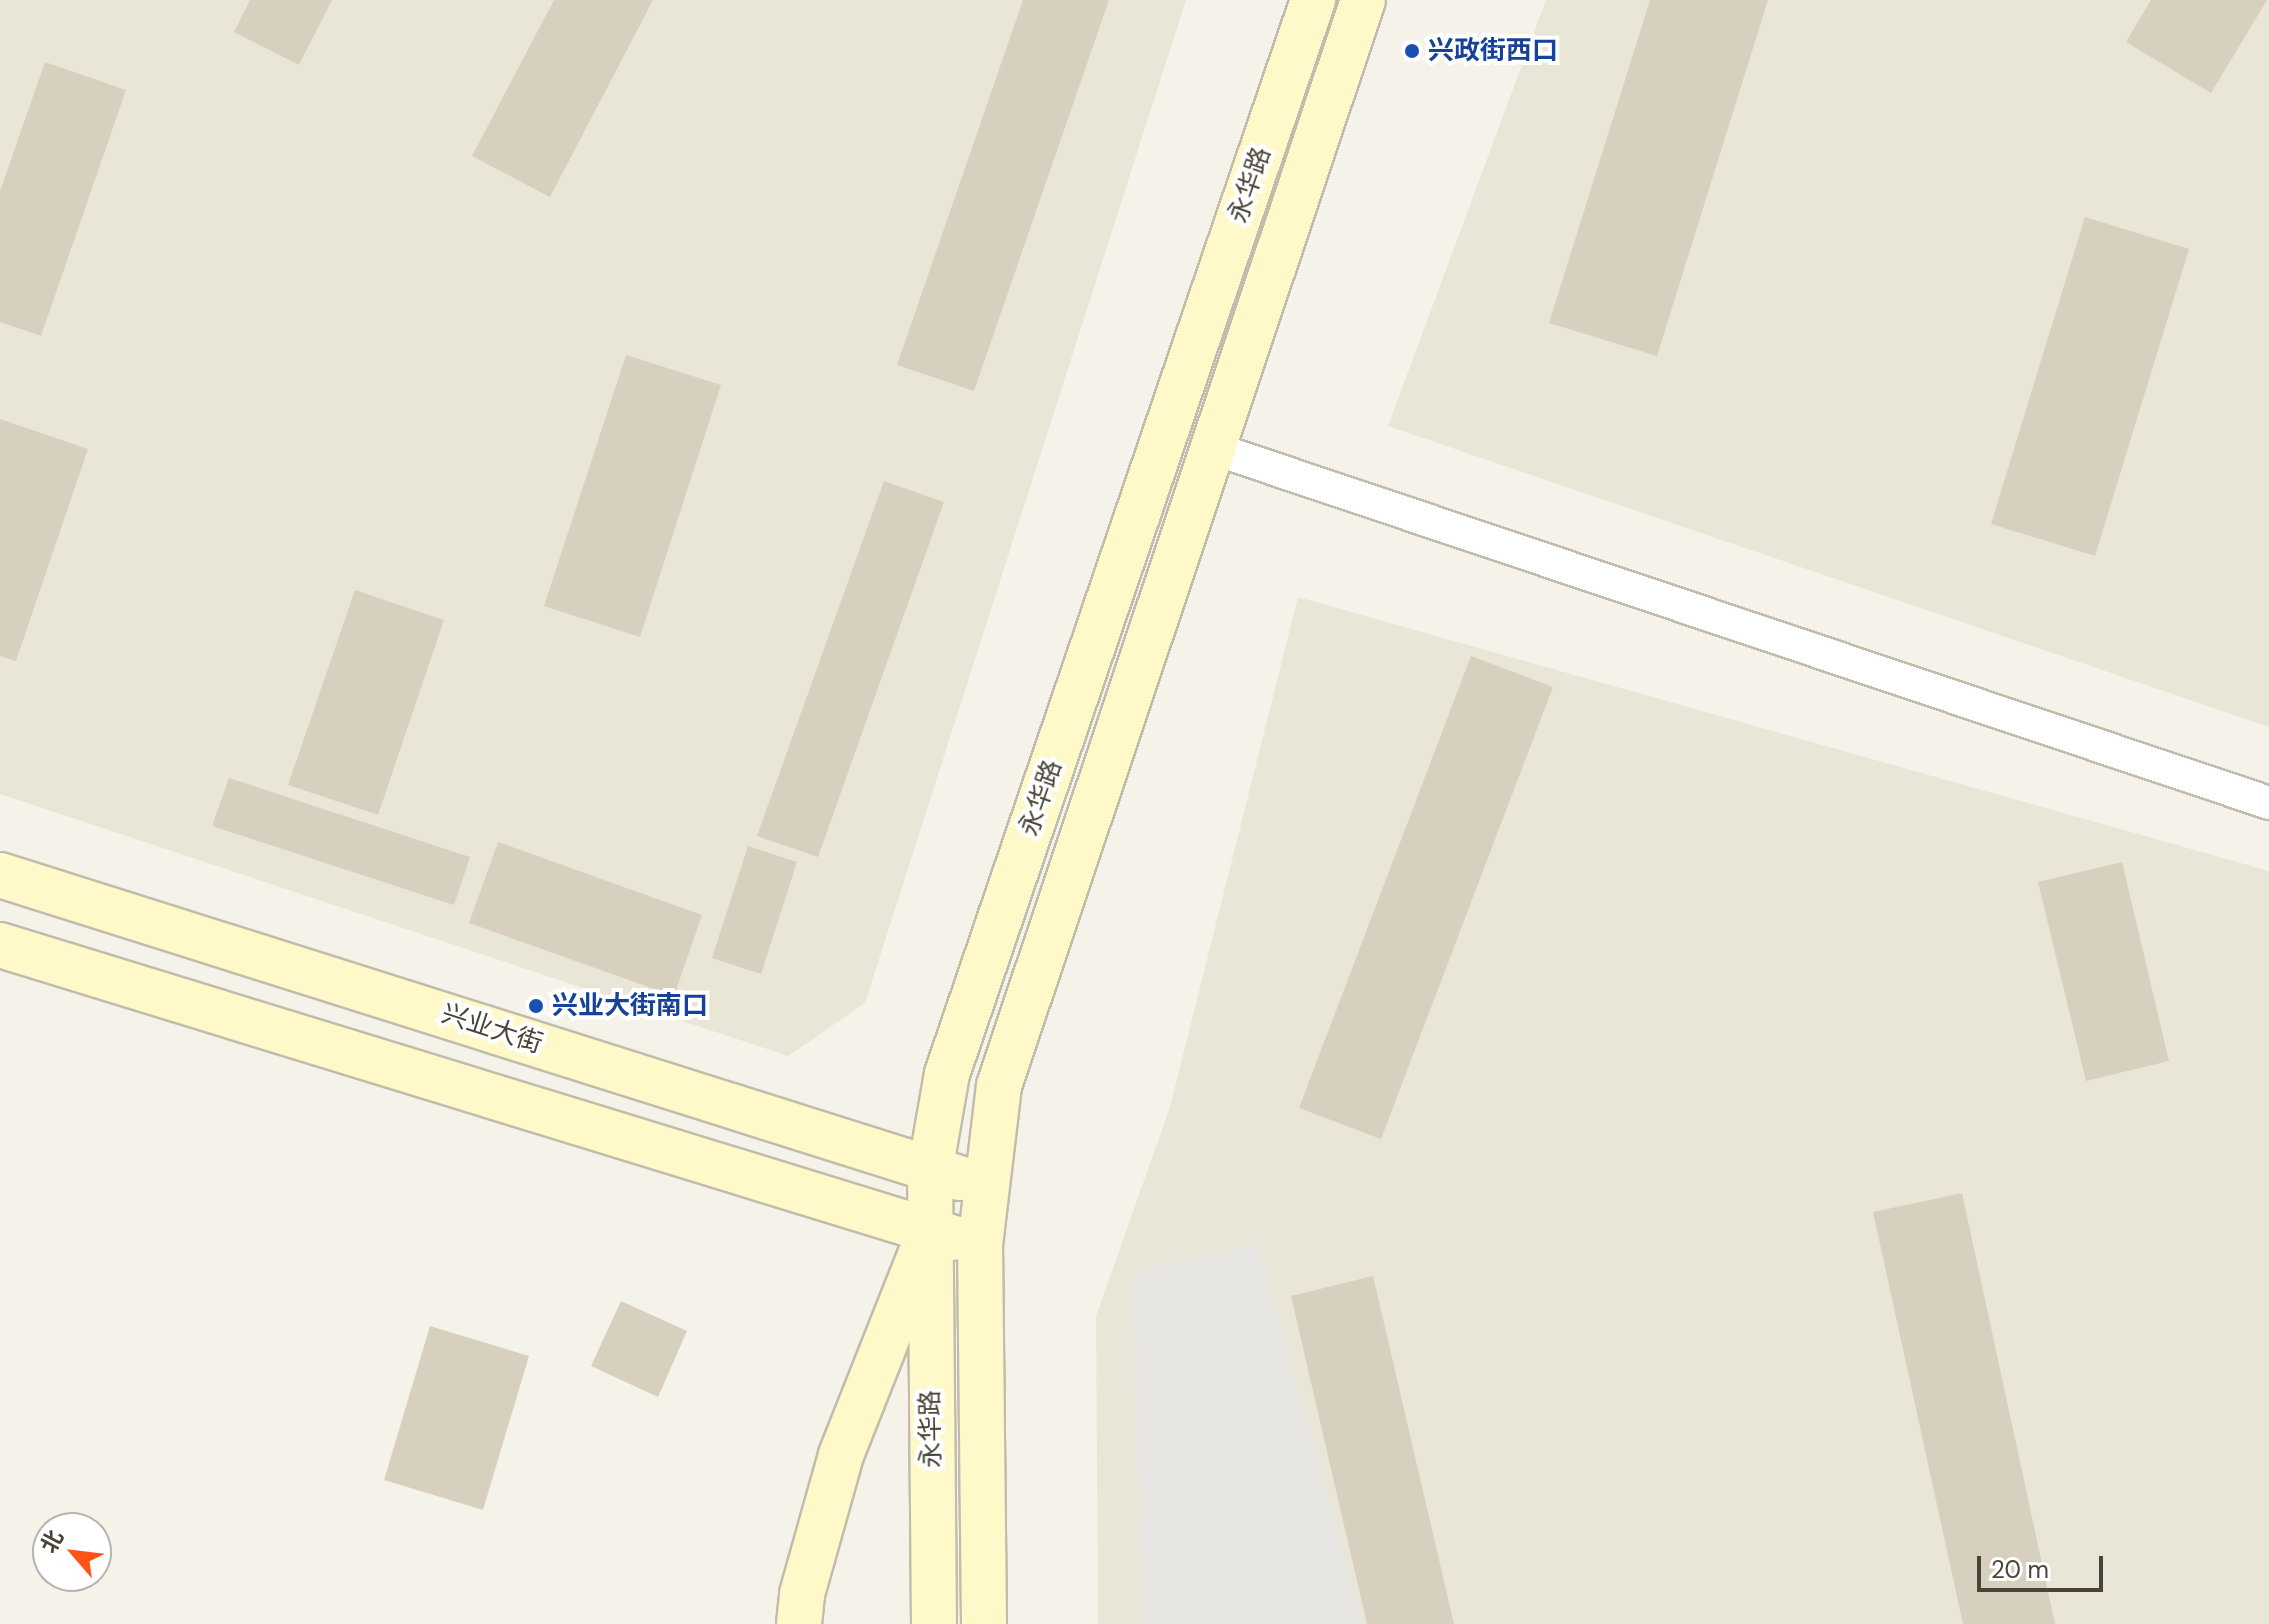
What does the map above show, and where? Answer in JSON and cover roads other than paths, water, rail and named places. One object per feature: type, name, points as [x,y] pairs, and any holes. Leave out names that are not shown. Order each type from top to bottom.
[{"type":"main road","name":"永华路","points":[[934,1624],[930,1171],[947,1074],[1313,0]]},
{"type":"main road","name":"永华路","points":[[984,1624],[980,1245],[983,1185],[999,1086],[1363,0]]},
{"type":"main road","name":"兴业大街","points":[[0,875],[930,1171],[983,1185]]},
{"type":"main road","points":[[0,945],[929,1232],[980,1245]]},
{"type":"main road","points":[[799,1624],[802,1594],[841,1455],[929,1232]]},
{"type":"street","points":[[1212,448],[2269,803]]},
{"type":"place","name":"兴政街西口","points":[[1412,51]]},
{"type":"place","name":"兴业大街南口","points":[[536,1006]]}]
